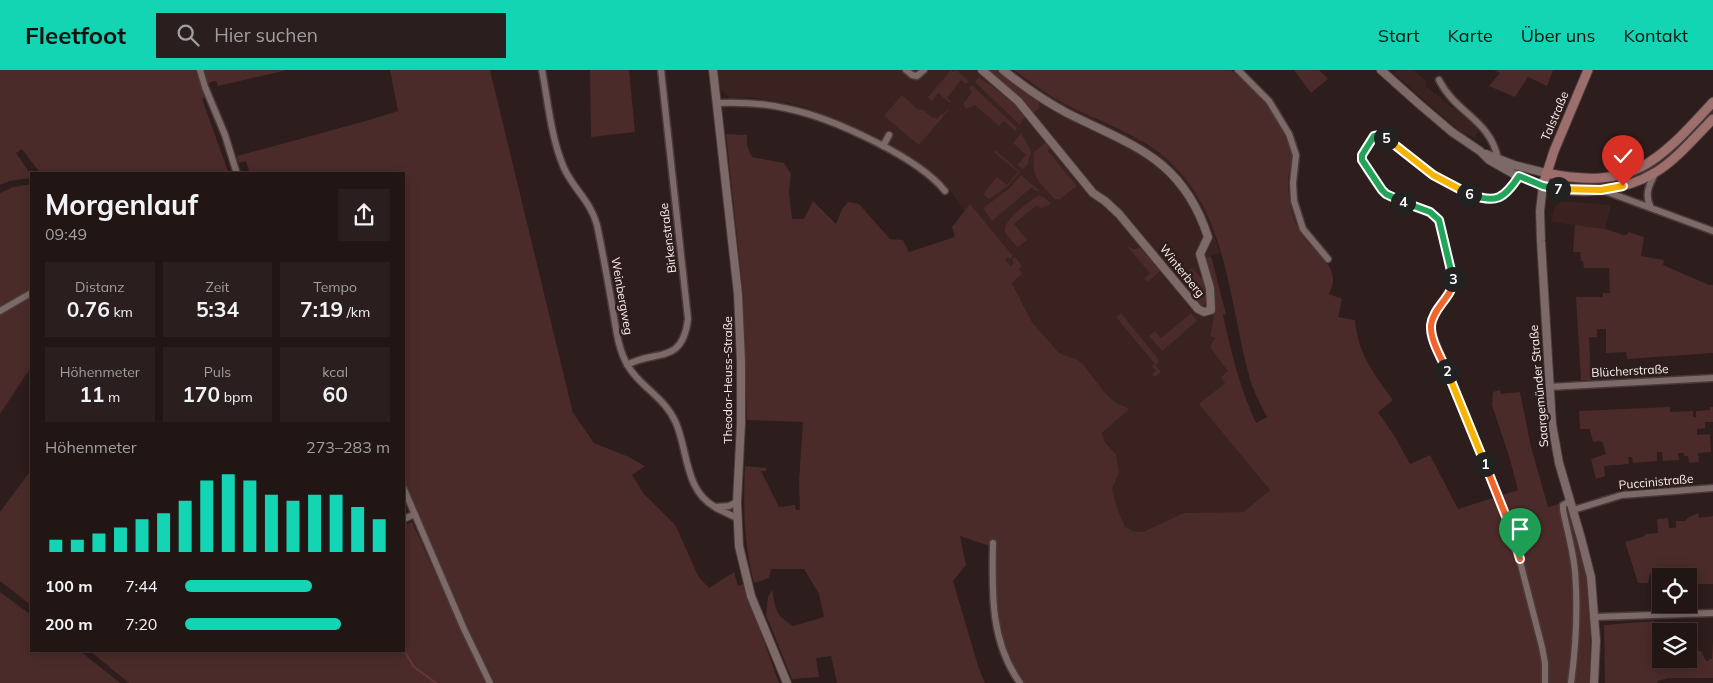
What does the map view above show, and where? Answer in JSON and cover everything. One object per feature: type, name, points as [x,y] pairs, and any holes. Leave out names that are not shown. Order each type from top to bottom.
[{"type":"main road","name":"Talstraße","points":[[1546,173],[1588,70]]},
{"type":"main road","points":[[1546,173],[1567,177],[1602,179],[1638,170],[1663,153],[1713,102]]},
{"type":"main road","points":[[1543,186],[1563,189],[1601,190],[1635,182],[1656,172],[1713,119]]},
{"type":"main road","name":"Saargemünder Straße","points":[[1543,186],[1546,173]]},
{"type":"street","points":[[200,70],[237,172]]},
{"type":"street","name":"Weinbergweg","points":[[542,70],[561,160],[570,179],[591,208],[597,225],[619,343],[627,365],[668,409],[679,429],[691,476],[701,495],[715,507],[737,518]]},
{"type":"street","name":"Birkenstraße","points":[[627,365],[641,359],[662,356],[676,348],[685,336],[688,319],[662,70]]},
{"type":"street","name":"Theodor-Heuss-Straße","points":[[713,70],[738,303],[741,409],[737,518],[742,558],[751,596],[787,683]]},
{"type":"street","points":[[906,70],[916,76],[924,70]]},
{"type":"street","name":"Winterberg","points":[[982,70],[1018,101],[1093,193],[1119,214],[1201,311],[1207,313],[1211,310],[1210,288],[1200,254],[1208,237],[1195,206],[1165,166],[1117,136],[1041,98],[1003,70]]},
{"type":"street","points":[[1238,70],[1269,101],[1289,134],[1296,155],[1293,183],[1294,201],[1303,229],[1328,259]]},
{"type":"street","points":[[1381,70],[1452,132],[1480,151],[1498,159],[1546,173]]},
{"type":"street","points":[[1439,80],[1452,100],[1488,133],[1498,159]]},
{"type":"street","points":[[716,103],[750,103],[789,109],[831,123],[884,146],[929,175],[945,190]]},
{"type":"street","points":[[884,146],[890,135]]},
{"type":"street","points":[[1519,176],[1506,194],[1490,200],[1469,194],[1441,180],[1380,135],[1374,136],[1362,155],[1363,164],[1382,190],[1395,199],[1430,212],[1439,220],[1453,280],[1452,287],[1434,317],[1431,327],[1432,334],[1513,534],[1542,648],[1545,663],[1545,683]]},
{"type":"street","points":[[1480,151],[1489,160],[1543,186]]},
{"type":"street","points":[[1651,208],[1647,200],[1647,189],[1656,172]]},
{"type":"street","name":"Saargemünder Straße","points":[[1543,186],[1540,234],[1552,424],[1556,451],[1587,558],[1595,617],[1594,683]]},
{"type":"street","points":[[1601,190],[1713,231]]},
{"type":"street","points":[[0,311],[30,294]]},
{"type":"street","name":"Blücherstraße","points":[[1549,387],[1713,378]]},
{"type":"street","name":"Puccinistraße","points":[[1573,510],[1622,495],[1713,488]]},
{"type":"street","points":[[405,491],[464,630],[490,683]]},
{"type":"street","points":[[1570,501],[1563,505],[1563,510],[1572,552],[1576,592],[1576,634],[1571,683]]},
{"type":"street","points":[[715,507],[729,506],[737,502]]},
{"type":"street","points":[[405,519],[415,514]]},
{"type":"street","points":[[992,543],[995,623],[1005,658],[1020,683]]},
{"type":"street","points":[[1595,617],[1713,613]]},
{"type":"shaded area","points":[[0,70],[197,70],[206,97],[202,99],[228,171],[232,172],[39,172],[22,149],[16,153],[30,174],[30,178],[9,181],[0,185]]},
{"type":"shaded area","points":[[204,70],[287,70],[218,86],[216,81],[208,83]]},
{"type":"shaded area","points":[[390,70],[490,70],[573,413],[594,443],[629,457],[645,466],[632,475],[644,494],[676,526],[698,576],[709,588],[734,572],[738,586],[743,584],[779,683],[495,683],[464,619],[405,486],[405,172],[249,172],[246,161],[239,163],[237,156],[398,111]]},
{"type":"shaded area","points":[[590,70],[629,70],[635,132],[591,137]]},
{"type":"shaded area","points":[[717,70],[1014,70],[1030,83],[1070,107],[1135,138],[1160,154],[1178,169],[1197,195],[1210,222],[1220,253],[1205,258],[1211,275],[1215,298],[1215,311],[1210,335],[1215,338],[1228,371],[1225,383],[1200,404],[1270,490],[1243,512],[1184,513],[1122,544],[1109,510],[1116,454],[1105,441],[1102,433],[1128,409],[1115,402],[1105,393],[1083,364],[1078,360],[1059,353],[1032,322],[1012,282],[952,193],[939,179],[916,160],[880,138],[853,126],[808,108],[789,103],[749,97],[730,98],[719,88]]},
{"type":"shaded area","points":[[951,70],[953,72],[956,70],[969,81],[966,84],[961,80],[947,98],[952,102],[950,103],[938,93],[932,101],[928,97]]},
{"type":"shaded area","points":[[987,70],[997,70],[1039,101],[1039,108],[1033,113],[1013,92]]},
{"type":"shaded area","points":[[1014,70],[1231,70],[1260,97],[1284,131],[1289,144],[1292,156],[1288,188],[1294,219],[1303,236],[1329,266],[1333,280],[1329,294],[1342,299],[1338,317],[1355,320],[1363,353],[1373,372],[1393,400],[1378,412],[1410,464],[1430,455],[1458,509],[1518,490],[1492,405],[1493,392],[1500,390],[1501,394],[1520,392],[1531,447],[1548,507],[1566,502],[1584,567],[1590,616],[1589,683],[1024,683],[1007,650],[998,618],[996,548],[960,536],[966,565],[953,581],[979,669],[985,683],[837,683],[831,656],[816,658],[819,677],[792,679],[766,615],[768,597],[772,590],[779,615],[793,626],[824,617],[819,594],[804,569],[771,569],[769,578],[754,583],[745,525],[745,466],[767,468],[766,471],[761,471],[779,507],[795,505],[796,510],[800,510],[799,481],[803,422],[747,420],[743,293],[726,134],[747,135],[747,146],[752,157],[784,163],[791,174],[789,192],[792,219],[804,219],[813,201],[836,224],[842,209],[848,202],[859,204],[890,239],[903,240],[909,252],[955,237],[952,227],[970,204],[1013,256],[1005,260],[1011,266],[1014,263],[1012,260],[1015,257],[1022,266],[1019,269],[1022,274],[1012,283],[1032,322],[1059,353],[1078,360],[1083,364],[1105,393],[1115,402],[1129,409],[1102,433],[1105,442],[1116,454],[1119,473],[1112,489],[1125,527],[1133,531],[1143,532],[1184,513],[1243,512],[1270,490],[1199,404],[1225,383],[1221,377],[1228,371],[1210,347],[1215,338],[1210,336],[1214,315],[1214,296],[1205,258],[1211,256],[1226,314],[1223,315],[1229,343],[1245,397],[1256,423],[1267,417],[1250,379],[1224,264],[1216,235],[1204,208],[1189,184],[1170,162],[1148,145],[1064,103]]},
{"type":"shaded area","points":[[1294,70],[1319,70],[1328,79],[1311,93]]},
{"type":"shaded area","points":[[1397,70],[1414,70],[1426,81],[1426,86],[1480,130],[1474,138],[1460,131],[1427,103],[1394,73]]},
{"type":"shaded area","points":[[1494,70],[1553,70],[1547,86],[1528,77],[1515,97],[1489,86],[1500,73]]},
{"type":"shaded area","points":[[979,77],[1008,98],[1026,115],[1020,125],[975,82]]},
{"type":"shaded area","points":[[972,85],[1017,128],[1015,131],[1004,121],[999,126],[975,105],[966,109],[963,104],[972,92],[969,89]]},
{"type":"shaded area","points":[[902,95],[917,109],[923,110],[933,118],[937,119],[941,114],[943,115],[948,111],[919,145],[884,116]]},
{"type":"shaded area","points":[[1713,108],[1713,113],[1677,149],[1650,170],[1636,178],[1602,186],[1559,184],[1560,181],[1602,183],[1620,181],[1636,175],[1664,157]]},
{"type":"shaded area","points":[[1021,133],[1031,151],[1028,164],[1023,169],[1017,165],[1026,155],[1013,143]]},
{"type":"shaded area","points":[[1046,142],[1050,147],[1048,151],[1077,186],[1060,199],[1055,199],[1049,193],[1040,183],[1035,173],[1034,152]]},
{"type":"shaded area","points":[[995,150],[1020,172],[1008,186],[989,199],[983,194],[997,177],[1007,185],[1018,172],[994,152]]},
{"type":"shaded area","points":[[1021,175],[1040,191],[1036,191],[1032,187],[992,221],[983,208],[1010,188]]},
{"type":"shaded area","points":[[30,184],[30,291],[0,308],[0,193],[13,187]]},
{"type":"shaded area","points":[[1039,196],[1044,197],[1051,204],[1041,208],[1037,205],[1014,224],[1027,240],[1018,247],[1007,235],[1005,227],[1016,213]]},
{"type":"shaded area","points":[[1561,201],[1611,205],[1605,229],[1551,222],[1554,208]]},
{"type":"shaded area","points":[[1575,225],[1605,229],[1624,235],[1628,234],[1628,232],[1644,237],[1641,256],[1664,260],[1663,265],[1713,285],[1713,353],[1627,359],[1626,352],[1606,353],[1606,329],[1597,329],[1597,337],[1589,337],[1591,380],[1581,380],[1576,297],[1603,297],[1603,293],[1610,293],[1609,268],[1584,268],[1580,252],[1573,252]]},
{"type":"shaded area","points":[[1127,246],[1133,249],[1143,248],[1162,269],[1148,282],[1144,279],[1150,273]]},
{"type":"shaded area","points":[[1192,268],[1201,278],[1204,275],[1207,299],[1203,306],[1195,299],[1200,295],[1197,291],[1200,288],[1187,272]]},
{"type":"shaded area","points":[[30,297],[30,369],[0,414],[0,314]]},
{"type":"shaded area","points":[[1121,313],[1159,360],[1156,366],[1161,372],[1155,377],[1152,374],[1156,371],[1152,366],[1155,364],[1116,317]]},
{"type":"shaded area","points":[[1191,313],[1197,321],[1162,351],[1149,336],[1155,331],[1161,338]]},
{"type":"shaded area","points":[[1670,407],[1670,412],[1693,411],[1693,417],[1696,417],[1696,411],[1710,410],[1710,407],[1713,407],[1713,422],[1705,422],[1705,428],[1697,429],[1697,435],[1710,434],[1711,452],[1698,453],[1699,462],[1689,463],[1688,456],[1684,456],[1684,453],[1678,453],[1679,460],[1663,461],[1662,452],[1657,452],[1657,461],[1633,463],[1632,457],[1628,457],[1629,464],[1604,466],[1605,476],[1596,479],[1591,459],[1606,454],[1601,441],[1593,442],[1590,429],[1580,429],[1579,411]]},
{"type":"shaded area","points":[[30,471],[30,604],[0,581],[0,512]]},
{"type":"shaded area","points":[[1698,513],[1699,518],[1713,516],[1713,584],[1697,584],[1697,568],[1652,568],[1652,574],[1650,574],[1648,583],[1638,583],[1625,542],[1645,536],[1645,534],[1658,533],[1657,519],[1668,518],[1669,528],[1676,528],[1676,521],[1685,521]]},
{"type":"shaded area","points":[[412,522],[485,683],[129,683],[91,652],[405,652],[405,525]]},
{"type":"shaded area","points":[[0,592],[30,614],[30,652],[81,652],[120,683],[0,683]]},
{"type":"shaded area","points":[[1654,621],[1654,623],[1652,623],[1652,668],[1697,668],[1697,651],[1701,651],[1706,661],[1709,661],[1709,659],[1712,659],[1713,641],[1713,678],[1668,678],[1657,683],[1605,683],[1604,625]]},
{"type":"waterway","points":[[405,652],[414,667],[436,683]]},
{"type":"route","points":[[1520,559],[1513,534],[1432,334],[1432,321],[1452,287],[1453,280],[1439,220],[1430,212],[1386,194],[1377,185],[1363,164],[1362,155],[1374,136],[1380,135],[1441,180],[1469,194],[1490,200],[1506,194],[1519,176],[1543,186],[1557,189],[1601,190],[1623,186]]}]
